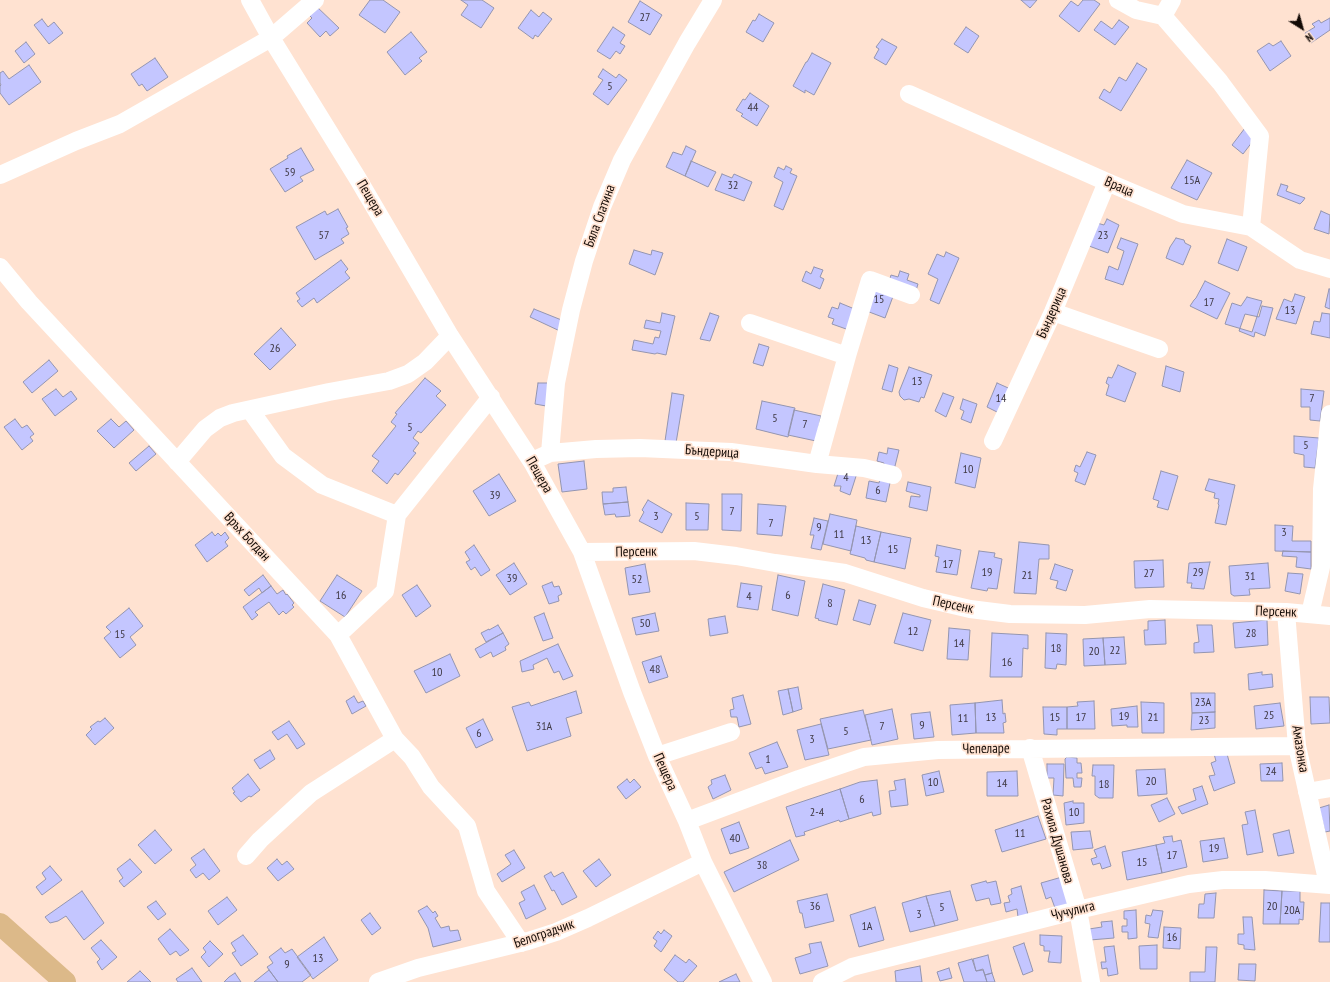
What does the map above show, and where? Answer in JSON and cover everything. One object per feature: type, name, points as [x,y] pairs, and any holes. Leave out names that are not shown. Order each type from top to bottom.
[{"type":"main road","points":[[0,924],[63,981]]},
{"type":"street","name":"Пещера","points":[[250,0],[271,38],[358,179],[450,336],[532,462],[582,552],[632,692],[658,756],[703,862],[763,982]]},
{"type":"street","points":[[0,175],[76,141],[120,124],[271,38],[316,0]]},
{"type":"street","points":[[1118,0],[1136,10],[1163,16],[1220,82],[1260,136],[1251,227]]},
{"type":"street","points":[[1163,16],[1172,0]]},
{"type":"street","name":"Бяла Слатина","points":[[550,453],[556,383],[571,310],[584,261],[602,207],[622,160],[708,2]]},
{"type":"street","name":"Враца","points":[[909,94],[1183,214],[1251,227],[1300,260],[1330,269]]},
{"type":"street","name":"Бъндерица","points":[[993,441],[1054,312],[1107,182]]},
{"type":"street","name":"Връх Богдан","points":[[0,267],[29,302],[338,636],[396,739],[412,757],[431,787],[467,826],[486,892],[521,943]]},
{"type":"street","points":[[817,464],[870,280],[911,295]]},
{"type":"street","points":[[1054,312],[1159,349]]},
{"type":"street","points":[[750,323],[847,356]]},
{"type":"street","points":[[177,462],[206,429],[220,418],[233,413],[329,392],[389,382],[408,374],[424,362],[450,336]]},
{"type":"street","points":[[338,636],[385,592],[397,515],[491,398]]},
{"type":"street","points":[[250,410],[283,456],[322,485],[397,515]]},
{"type":"street","points":[[1310,614],[1321,567],[1322,489],[1330,414]]},
{"type":"street","name":"Бъндерица","points":[[532,462],[550,453],[596,449],[640,448],[731,452],[817,464],[864,468],[893,475]]},
{"type":"street","name":"Персенк","points":[[582,552],[694,551],[736,556],[845,573],[923,598],[970,609],[1010,614],[1085,615],[1150,609],[1286,612],[1330,616]]},
{"type":"street","name":"Амазонка","points":[[1286,612],[1297,746],[1329,885]]},
{"type":"street","points":[[658,756],[731,732]]},
{"type":"street","points":[[246,856],[260,840],[312,793],[396,739]]},
{"type":"street","name":"Чепеларе","points":[[687,822],[799,779],[864,757],[938,750],[1297,746]]},
{"type":"street","name":"Рахила Душанова","points":[[1030,748],[1078,910],[1091,982]]},
{"type":"street","points":[[1307,792],[1330,788]]},
{"type":"street","name":"Белоградчик","points":[[378,982],[418,968],[521,943],[556,932],[703,862]]},
{"type":"street","name":"Чучулига","points":[[822,982],[852,967],[1078,910],[1189,884],[1223,880],[1265,880],[1329,885]]},
{"type":"building","points":[[370,0],[383,0],[400,12],[385,33],[359,15]]},
{"type":"building","points":[[461,0],[482,0],[494,8],[481,28],[461,15],[468,5]]},
{"type":"building","points":[[1021,0],[1037,0],[1030,8]]},
{"type":"building","points":[[1083,0],[1094,0],[1100,4],[1079,32],[1059,16],[1071,1],[1078,6]]},
{"type":"building","points":[[640,1],[662,15],[650,35],[628,22]]},
{"type":"building","points":[[315,5],[339,28],[330,36],[326,31],[320,37],[307,23],[312,18],[307,13]]},
{"type":"building","points":[[531,10],[539,17],[543,12],[552,19],[538,37],[535,35],[533,39],[518,28]]},
{"type":"building","points":[[759,14],[774,23],[763,42],[746,32],[753,20],[755,21]]},
{"type":"building","points":[[1330,18],[1330,30],[1311,43],[1305,33],[1315,27],[1312,24],[1319,20],[1321,23]]},
{"type":"building","points":[[42,19],[48,27],[54,22],[63,33],[49,44],[34,25]]},
{"type":"building","points":[[1119,20],[1129,27],[1115,45],[1094,30],[1101,21],[1112,29]]},
{"type":"building","points":[[613,27],[625,35],[620,43],[625,46],[620,54],[616,51],[610,59],[597,51]]},
{"type":"building","points":[[966,27],[979,36],[968,53],[954,44]]},
{"type":"building","points":[[411,32],[427,52],[419,58],[422,61],[405,75],[387,52]]},
{"type":"building","points":[[882,39],[897,47],[886,65],[874,58],[879,49],[876,47]]},
{"type":"building","points":[[1281,41],[1291,56],[1270,71],[1257,51],[1269,43],[1273,46]]},
{"type":"building","points":[[26,42],[35,54],[24,63],[15,51]]},
{"type":"building","points":[[812,53],[831,63],[814,95],[805,90],[805,93],[793,86]]},
{"type":"building","points":[[155,58],[168,77],[147,91],[142,84],[139,86],[131,74]]},
{"type":"building","points":[[1137,63],[1147,69],[1121,111],[1099,98],[1104,89],[1110,93],[1119,77],[1126,81]]},
{"type":"building","points":[[29,65],[41,82],[9,105],[0,93],[0,73],[3,71],[9,79]]},
{"type":"building","points":[[603,69],[616,78],[619,74],[627,80],[608,105],[593,94],[603,80],[598,77]]},
{"type":"building","points":[[750,93],[769,106],[757,126],[741,116],[743,114],[736,110],[743,99],[745,100]]},
{"type":"building","points":[[1245,128],[1256,137],[1243,154],[1232,145]]},
{"type":"building","points":[[686,146],[696,151],[685,176],[666,167],[673,152],[682,155]]},
{"type":"building","points":[[301,148],[314,170],[300,177],[303,181],[285,192],[270,169],[288,158],[287,156]]},
{"type":"building","points":[[1187,160],[1212,173],[1197,200],[1171,188]]},
{"type":"building","points":[[691,161],[716,172],[708,187],[685,176]]},
{"type":"building","points":[[786,166],[792,169],[790,173],[797,176],[783,210],[774,206],[783,182],[774,177],[778,167],[784,170]]},
{"type":"building","points":[[722,174],[732,178],[734,174],[752,182],[744,201],[715,190]]},
{"type":"building","points":[[1281,184],[1288,186],[1286,191],[1305,198],[1303,201],[1300,204],[1277,195]]},
{"type":"building","points":[[338,209],[348,227],[346,228],[349,234],[341,239],[344,243],[315,260],[296,227],[325,211],[327,215]]},
{"type":"building","points":[[1321,211],[1330,215],[1329,234],[1314,229]]},
{"type":"building","points":[[1107,219],[1119,225],[1108,253],[1089,246],[1097,223],[1104,225]]},
{"type":"building","points":[[1121,238],[1138,244],[1123,285],[1105,279],[1109,266],[1118,270],[1124,251],[1117,248]]},
{"type":"building","points":[[1176,238],[1184,240],[1185,243],[1191,246],[1183,265],[1166,258],[1170,247]]},
{"type":"building","points":[[1227,239],[1247,247],[1238,271],[1218,263]]},
{"type":"building","points":[[634,250],[651,255],[652,250],[663,253],[655,275],[629,264]]},
{"type":"building","points":[[946,252],[959,258],[939,304],[930,300],[938,279],[928,274],[937,254],[944,257]]},
{"type":"building","points":[[341,260],[348,269],[345,272],[350,278],[317,303],[314,298],[302,307],[297,301],[300,299],[296,293]]},
{"type":"building","points":[[814,267],[823,270],[820,277],[824,279],[820,289],[802,281],[806,271],[811,274]]},
{"type":"building","points":[[900,271],[909,274],[907,280],[918,284],[915,294],[888,285],[891,275],[898,277]]},
{"type":"building","points":[[1205,281],[1230,293],[1217,319],[1190,306]]},
{"type":"building","points":[[874,283],[895,291],[885,318],[864,310]]},
{"type":"building","points":[[1330,289],[1330,309],[1325,307]]},
{"type":"building","points":[[1295,294],[1305,297],[1296,324],[1276,319],[1284,299],[1292,302]]},
{"type":"building","points":[[1247,297],[1262,301],[1252,332],[1225,324],[1232,303],[1241,306]]},
{"type":"building","points":[[840,303],[857,310],[849,330],[832,324],[834,319],[828,317],[832,307],[838,309]]},
{"type":"building","points":[[1262,306],[1273,308],[1265,336],[1255,332],[1254,337],[1239,331],[1245,314],[1259,317]]},
{"type":"building","points":[[534,309],[564,321],[562,332],[530,317]]},
{"type":"building","points":[[662,313],[675,316],[666,355],[632,350],[634,340],[653,344],[655,337],[659,338],[661,331],[644,328],[646,320],[660,323]]},
{"type":"building","points":[[710,313],[719,316],[710,341],[700,339]]},
{"type":"building","points":[[1322,313],[1330,314],[1330,338],[1311,334],[1314,321],[1320,322]]},
{"type":"building","points":[[281,328],[296,345],[270,370],[254,354]]},
{"type":"building","points":[[759,344],[769,347],[763,366],[753,363]]},
{"type":"building","points":[[49,360],[58,371],[32,393],[23,382]]},
{"type":"building","points":[[889,365],[898,368],[892,392],[882,389]]},
{"type":"building","points":[[1118,365],[1136,373],[1125,402],[1106,395],[1109,385],[1106,383],[1108,377],[1112,378]]},
{"type":"building","points":[[1166,366],[1184,372],[1180,392],[1162,386]]},
{"type":"building","points":[[909,367],[932,375],[924,398],[921,397],[919,402],[909,399],[904,400],[900,396],[899,392]]},
{"type":"building","points":[[425,378],[441,391],[436,396],[446,405],[421,433],[418,431],[413,438],[419,443],[413,451],[416,453],[398,475],[395,473],[387,484],[372,471],[379,461],[372,456],[396,426],[391,422],[397,414],[395,413]]},
{"type":"building","points":[[538,383],[549,383],[546,406],[535,404]]},
{"type":"building","points":[[997,383],[1015,391],[1005,416],[987,407]]},
{"type":"building","points":[[56,389],[63,397],[71,391],[77,399],[55,416],[42,399]]},
{"type":"building","points":[[1301,389],[1324,391],[1320,421],[1310,420],[1310,407],[1301,407]]},
{"type":"building","points":[[672,393],[684,395],[676,443],[665,441]]},
{"type":"building","points":[[943,393],[954,397],[946,417],[935,411]]},
{"type":"building","points":[[963,399],[977,404],[971,423],[961,419],[964,411],[960,409]]},
{"type":"building","points":[[762,401],[795,408],[788,437],[756,429]]},
{"type":"building","points":[[794,410],[821,416],[816,441],[788,435]]},
{"type":"building","points":[[15,419],[22,428],[27,425],[34,434],[30,437],[33,441],[22,450],[4,427]]},
{"type":"building","points":[[111,419],[119,427],[126,421],[134,430],[114,448],[97,431]]},
{"type":"building","points":[[1294,436],[1319,438],[1315,468],[1304,467],[1304,455],[1294,453]]},
{"type":"building","points":[[149,446],[156,454],[136,471],[129,463]]},
{"type":"building","points":[[888,448],[899,450],[894,470],[883,468],[884,463],[877,461],[879,452],[887,454]]},
{"type":"building","points":[[1087,452],[1096,455],[1085,485],[1075,481],[1078,473],[1074,471],[1076,465],[1080,467]]},
{"type":"building","points":[[961,453],[981,458],[975,488],[955,483]]},
{"type":"building","points":[[584,461],[587,489],[562,492],[558,464]]},
{"type":"building","points":[[840,467],[858,470],[850,495],[840,491],[841,486],[834,486]]},
{"type":"building","points":[[1161,471],[1178,476],[1168,510],[1157,507],[1159,501],[1153,499]]},
{"type":"building","points":[[499,474],[516,501],[489,516],[473,491]]},
{"type":"building","points":[[881,475],[891,478],[886,502],[866,498],[869,481],[879,483]]},
{"type":"building","points":[[1209,479],[1235,485],[1226,525],[1215,523],[1219,499],[1214,498],[1215,493],[1205,490]]},
{"type":"building","points":[[908,482],[931,487],[927,511],[909,507],[911,496],[920,497],[920,495],[906,491]]},
{"type":"building","points":[[626,487],[628,502],[603,504],[602,492],[613,492],[613,488]]},
{"type":"building","points":[[722,494],[742,494],[741,531],[722,530]]},
{"type":"building","points":[[648,500],[672,514],[662,533],[639,521],[644,512],[642,510]]},
{"type":"building","points":[[628,502],[630,516],[616,517],[615,514],[605,515],[603,504]]},
{"type":"building","points":[[686,503],[709,504],[708,530],[686,530]]},
{"type":"building","points":[[758,504],[786,506],[782,536],[757,534]]},
{"type":"building","points":[[830,514],[857,520],[851,551],[823,544]]},
{"type":"building","points":[[814,518],[828,521],[821,550],[811,548],[814,535],[810,535]]},
{"type":"building","points":[[1275,525],[1293,526],[1292,541],[1311,541],[1311,552],[1275,551]]},
{"type":"building","points":[[856,526],[881,532],[874,562],[850,554]]},
{"type":"building","points":[[212,532],[215,536],[218,533],[221,536],[225,532],[229,538],[225,542],[228,546],[207,562],[195,545]]},
{"type":"building","points":[[881,532],[911,538],[905,569],[874,562]]},
{"type":"building","points":[[1019,542],[1049,545],[1049,559],[1039,559],[1036,594],[1014,593]]},
{"type":"building","points":[[474,545],[490,570],[481,576],[475,567],[471,570],[466,562],[470,560],[465,552]]},
{"type":"building","points":[[937,545],[961,550],[957,575],[936,572],[939,557],[935,556]]},
{"type":"building","points":[[979,551],[995,553],[994,557],[1002,559],[997,589],[988,588],[987,591],[971,588]]},
{"type":"building","points":[[1283,551],[1311,552],[1311,569],[1296,567],[1297,557],[1282,556]]},
{"type":"building","points":[[1163,560],[1164,587],[1135,588],[1134,561]]},
{"type":"building","points":[[1210,562],[1204,589],[1191,588],[1192,583],[1187,583],[1189,563]]},
{"type":"building","points":[[514,563],[527,584],[510,595],[496,575]]},
{"type":"building","points":[[1268,563],[1270,588],[1249,589],[1250,595],[1234,596],[1231,594],[1229,566]]},
{"type":"building","points":[[645,564],[650,592],[629,595],[625,568]]},
{"type":"building","points":[[1055,564],[1073,570],[1066,591],[1056,588],[1058,581],[1050,579]]},
{"type":"building","points":[[1288,573],[1303,574],[1300,594],[1285,591]]},
{"type":"building","points":[[263,575],[271,586],[262,593],[259,588],[249,596],[244,590]]},
{"type":"building","points":[[337,575],[362,591],[345,617],[320,601]]},
{"type":"building","points":[[778,575],[805,581],[798,616],[772,610]]},
{"type":"building","points":[[552,582],[554,587],[559,586],[562,594],[558,596],[559,601],[549,604],[542,586]]},
{"type":"building","points":[[741,583],[762,586],[758,610],[737,607]]},
{"type":"building","points":[[823,584],[845,590],[837,625],[815,618]]},
{"type":"building","points":[[417,585],[431,606],[416,617],[402,595]]},
{"type":"building","points":[[271,586],[277,594],[283,590],[294,603],[292,605],[294,607],[286,614],[283,611],[279,615],[269,602],[255,612],[258,615],[252,620],[243,607]]},
{"type":"building","points":[[859,600],[876,605],[870,625],[853,620]]},
{"type":"building","points":[[129,608],[143,626],[130,637],[136,645],[120,658],[104,638],[111,632],[106,627]]},
{"type":"building","points":[[544,613],[553,638],[543,641],[534,617]]},
{"type":"building","points":[[655,613],[659,631],[636,635],[632,618]]},
{"type":"building","points":[[903,613],[931,620],[923,651],[894,643]]},
{"type":"building","points":[[725,616],[728,633],[710,636],[708,619]]},
{"type":"building","points":[[1165,620],[1166,644],[1145,645],[1144,630],[1148,630],[1148,621]]},
{"type":"building","points":[[1267,620],[1268,645],[1235,648],[1233,623]]},
{"type":"building","points":[[498,625],[503,633],[486,642],[481,633]]},
{"type":"building","points":[[1197,625],[1212,625],[1214,652],[1194,653],[1194,643],[1199,642]]},
{"type":"building","points":[[949,628],[970,630],[968,660],[947,659]]},
{"type":"building","points":[[503,633],[509,644],[505,647],[506,650],[493,657],[491,652],[480,658],[475,649]]},
{"type":"building","points":[[992,633],[1028,635],[1028,649],[1023,648],[1022,677],[990,677]]},
{"type":"building","points":[[1046,633],[1067,634],[1066,665],[1057,664],[1056,669],[1045,668]]},
{"type":"building","points":[[1124,637],[1126,664],[1105,665],[1103,638]]},
{"type":"building","points":[[1103,638],[1105,665],[1084,666],[1083,639]]},
{"type":"building","points":[[558,644],[573,676],[563,680],[559,671],[554,673],[547,658],[533,665],[534,669],[522,672],[520,661]]},
{"type":"building","points":[[450,654],[460,676],[426,693],[414,671]]},
{"type":"building","points":[[661,656],[668,677],[649,683],[642,662]]},
{"type":"building","points":[[1262,672],[1262,675],[1272,674],[1273,687],[1249,690],[1248,674]]},
{"type":"building","points":[[798,687],[802,709],[793,712],[788,689]]},
{"type":"building","points":[[788,689],[793,712],[783,715],[778,691]]},
{"type":"building","points":[[576,691],[582,713],[566,718],[571,736],[527,751],[512,707],[529,702],[531,706]]},
{"type":"building","points":[[1191,693],[1215,693],[1215,712],[1192,713]]},
{"type":"building","points":[[743,695],[751,724],[739,727],[737,717],[731,717],[730,710],[734,709],[732,698]]},
{"type":"building","points":[[354,696],[358,703],[363,701],[366,706],[352,714],[346,701]]},
{"type":"building","points":[[1310,697],[1329,697],[1330,723],[1311,724]]},
{"type":"building","points":[[1002,700],[1003,714],[1005,713],[1006,722],[1003,723],[1004,733],[976,733],[975,703]]},
{"type":"building","points":[[1094,701],[1095,729],[1067,729],[1067,707],[1078,706],[1077,702]]},
{"type":"building","points":[[1141,702],[1164,703],[1164,733],[1142,733]]},
{"type":"building","points":[[975,703],[976,733],[952,735],[950,705]]},
{"type":"building","points":[[1280,703],[1284,726],[1256,729],[1254,706]]},
{"type":"building","points":[[1137,706],[1138,727],[1127,727],[1127,725],[1112,726],[1111,709]]},
{"type":"building","points":[[1043,707],[1067,707],[1067,729],[1057,729],[1057,735],[1044,734]]},
{"type":"building","points":[[892,709],[898,739],[872,745],[865,715]]},
{"type":"building","points":[[863,710],[871,740],[828,749],[820,719]]},
{"type":"building","points":[[930,712],[934,737],[914,739],[911,714]]},
{"type":"building","points":[[1215,712],[1215,728],[1191,730],[1192,713]]},
{"type":"building","points":[[105,718],[114,728],[95,745],[86,735],[92,729],[90,727]]},
{"type":"building","points":[[483,719],[493,740],[476,748],[466,728]]},
{"type":"building","points":[[289,721],[305,744],[297,749],[287,734],[278,740],[272,732]]},
{"type":"building","points":[[821,724],[829,755],[805,760],[797,730]]},
{"type":"building","points":[[777,742],[788,767],[765,774],[762,767],[756,769],[749,753]]},
{"type":"building","points":[[270,750],[275,759],[260,769],[254,760]]},
{"type":"building","points":[[1214,754],[1227,754],[1235,783],[1214,791],[1209,776],[1215,775],[1211,763],[1216,761]]},
{"type":"building","points":[[1067,757],[1077,758],[1077,763],[1081,763],[1082,773],[1077,773],[1077,778],[1082,778],[1081,787],[1074,787],[1073,778],[1066,778],[1065,759]]},
{"type":"building","points":[[1282,763],[1283,781],[1261,781],[1260,764]]},
{"type":"building","points":[[1047,764],[1064,764],[1063,796],[1053,795],[1054,778],[1047,778]]},
{"type":"building","points":[[1093,765],[1114,765],[1113,798],[1099,798],[1095,795],[1095,776],[1092,776]]},
{"type":"building","points":[[1165,769],[1167,794],[1138,796],[1136,770]]},
{"type":"building","points":[[939,771],[944,792],[926,796],[922,775]]},
{"type":"building","points":[[1017,771],[1018,796],[987,796],[987,772]]},
{"type":"building","points":[[248,774],[260,790],[241,802],[233,793],[235,792],[232,788]]},
{"type":"building","points":[[725,775],[731,790],[713,799],[708,787],[712,784],[711,780]]},
{"type":"building","points":[[627,779],[630,783],[634,779],[641,787],[626,799],[617,787]]},
{"type":"building","points":[[905,779],[908,805],[891,807],[889,791],[896,790],[894,781]]},
{"type":"building","points":[[877,780],[881,814],[873,816],[872,812],[849,819],[840,789],[860,782]]},
{"type":"building","points":[[1202,786],[1208,804],[1182,814],[1178,807],[1196,800],[1193,789]]},
{"type":"building","points":[[840,789],[849,819],[840,822],[839,820],[804,832],[805,835],[796,837],[786,807]]},
{"type":"building","points":[[1167,798],[1175,814],[1159,822],[1151,805]]},
{"type":"building","points":[[1073,801],[1073,803],[1084,803],[1084,823],[1066,825],[1064,803]]},
{"type":"building","points":[[1329,805],[1330,831],[1325,832],[1319,808]]},
{"type":"building","points":[[1255,810],[1263,852],[1247,855],[1242,825],[1248,824],[1245,812]]},
{"type":"building","points":[[1038,816],[1046,839],[1002,852],[995,830]]},
{"type":"building","points":[[739,822],[749,848],[730,854],[721,829]]},
{"type":"building","points":[[155,830],[172,850],[155,864],[138,845]]},
{"type":"building","points":[[1289,830],[1294,853],[1278,856],[1273,834]]},
{"type":"building","points":[[1090,831],[1093,848],[1073,850],[1071,832]]},
{"type":"building","points":[[1172,836],[1173,842],[1181,840],[1187,867],[1162,873],[1156,845],[1165,843],[1163,837]]},
{"type":"building","points":[[1224,838],[1228,858],[1203,862],[1200,841]]},
{"type":"building","points":[[790,840],[799,860],[734,892],[724,872]]},
{"type":"building","points":[[1156,845],[1162,873],[1127,880],[1122,852]]},
{"type":"building","points":[[1105,846],[1111,866],[1102,869],[1100,863],[1093,865],[1091,859],[1097,857],[1094,850]]},
{"type":"building","points":[[204,849],[220,871],[209,880],[203,873],[196,878],[190,870],[196,865],[191,858]]},
{"type":"building","points":[[514,850],[525,868],[502,882],[497,874],[511,864],[505,855]]},
{"type":"building","points":[[130,859],[142,872],[124,887],[119,881],[123,878],[117,869]]},
{"type":"building","points":[[277,859],[282,865],[287,861],[294,869],[278,881],[267,868]]},
{"type":"building","points":[[599,859],[611,875],[596,887],[583,871]]},
{"type":"building","points":[[50,866],[62,880],[42,895],[36,887],[46,879],[42,873]]},
{"type":"building","points":[[551,872],[554,877],[563,872],[577,897],[562,905],[544,876]]},
{"type":"building","points":[[1062,877],[1071,904],[1055,908],[1051,897],[1046,899],[1041,883]]},
{"type":"building","points":[[986,881],[987,883],[996,881],[1001,903],[991,905],[989,898],[976,901],[971,885]]},
{"type":"building","points":[[534,885],[546,909],[526,919],[519,903],[525,900],[521,892]]},
{"type":"building","points":[[1021,886],[1028,915],[1018,917],[1017,909],[1006,912],[1004,903],[1010,902],[1008,896],[1012,894],[1011,889]]},
{"type":"building","points":[[1264,890],[1282,891],[1280,924],[1263,924]]},
{"type":"building","points":[[82,891],[104,923],[84,940],[66,916],[58,921],[50,923],[45,917]]},
{"type":"building","points":[[950,891],[958,920],[935,926],[926,896]]},
{"type":"building","points":[[1282,891],[1300,891],[1300,902],[1304,902],[1303,920],[1299,919],[1299,924],[1280,924]]},
{"type":"building","points":[[1216,893],[1214,918],[1198,918],[1199,904],[1204,904],[1205,894]]},
{"type":"building","points":[[827,894],[834,921],[805,928],[802,913],[800,913],[797,901]]},
{"type":"building","points":[[926,896],[935,926],[910,932],[902,903]]},
{"type":"building","points":[[227,897],[237,910],[218,925],[208,911]]},
{"type":"building","points":[[156,901],[166,914],[158,920],[147,907]]},
{"type":"building","points":[[1321,903],[1330,903],[1330,942],[1319,942]]},
{"type":"building","points":[[427,906],[433,913],[435,911],[438,916],[435,918],[441,928],[449,926],[450,931],[458,930],[461,940],[433,947],[428,928],[418,911]]},
{"type":"building","points":[[875,907],[884,940],[859,947],[850,915]]},
{"type":"building","points":[[1136,910],[1137,938],[1128,939],[1128,932],[1122,932],[1122,926],[1127,926],[1127,919],[1124,919],[1124,911]]},
{"type":"building","points":[[1153,910],[1163,911],[1158,938],[1148,937],[1150,924],[1145,923],[1146,915],[1151,916]]},
{"type":"building","points":[[370,913],[381,928],[372,935],[361,920]]},
{"type":"building","points":[[1243,917],[1252,917],[1255,950],[1244,949],[1244,945],[1238,944],[1238,934],[1244,934]]},
{"type":"building","points":[[1112,921],[1114,938],[1090,940],[1089,929],[1102,927],[1101,922]]},
{"type":"building","points":[[1164,927],[1181,928],[1180,949],[1163,948]]},
{"type":"building","points":[[170,929],[189,950],[180,956],[176,951],[170,955],[158,939]]},
{"type":"building","points":[[664,930],[672,936],[661,952],[654,946],[657,941],[653,938],[658,931],[661,934]]},
{"type":"building","points":[[243,935],[258,954],[241,966],[232,953],[236,951],[231,943]]},
{"type":"building","points":[[1040,935],[1062,936],[1061,963],[1048,962],[1050,951],[1044,951],[1044,946],[1040,945]]},
{"type":"building","points":[[324,937],[338,960],[313,979],[297,957]]},
{"type":"building","points":[[101,940],[117,957],[102,970],[97,962],[100,959],[91,948]]},
{"type":"building","points":[[210,941],[223,954],[209,967],[201,957],[206,952],[203,948]]},
{"type":"building","points":[[821,942],[828,966],[800,974],[795,958],[811,953],[809,944]]},
{"type":"building","points":[[1024,943],[1033,971],[1023,975],[1013,947]]},
{"type":"building","points":[[1157,945],[1157,969],[1140,969],[1139,946]]},
{"type":"building","points":[[1114,946],[1118,974],[1108,976],[1107,968],[1102,969],[1101,962],[1106,962],[1104,947]]},
{"type":"building","points":[[1206,947],[1217,947],[1215,982],[1190,982],[1190,972],[1205,972]]},
{"type":"building","points":[[281,948],[285,953],[292,949],[311,975],[302,982],[278,982],[267,967],[273,963],[269,957]]},
{"type":"building","points":[[675,955],[686,963],[689,959],[697,966],[683,982],[678,982],[664,970]]},
{"type":"building","points":[[988,955],[992,973],[985,975],[983,969],[976,971],[973,959]]},
{"type":"building","points":[[972,959],[976,971],[983,970],[987,982],[964,982],[958,963]]},
{"type":"building","points":[[1239,964],[1256,964],[1255,981],[1238,980]]},
{"type":"building","points":[[920,966],[922,982],[896,982],[895,971]]},
{"type":"building","points":[[192,968],[202,982],[178,982],[176,979]]},
{"type":"building","points":[[949,968],[952,978],[940,981],[937,972]]},
{"type":"building","points":[[269,970],[278,982],[254,982]]},
{"type":"building","points":[[140,971],[151,982],[127,982]]},
{"type":"building","points":[[235,973],[241,982],[224,982],[229,977]]},
{"type":"building","points":[[992,973],[995,982],[987,982],[985,975]]},
{"type":"building","points":[[736,974],[740,982],[719,982]]}]
